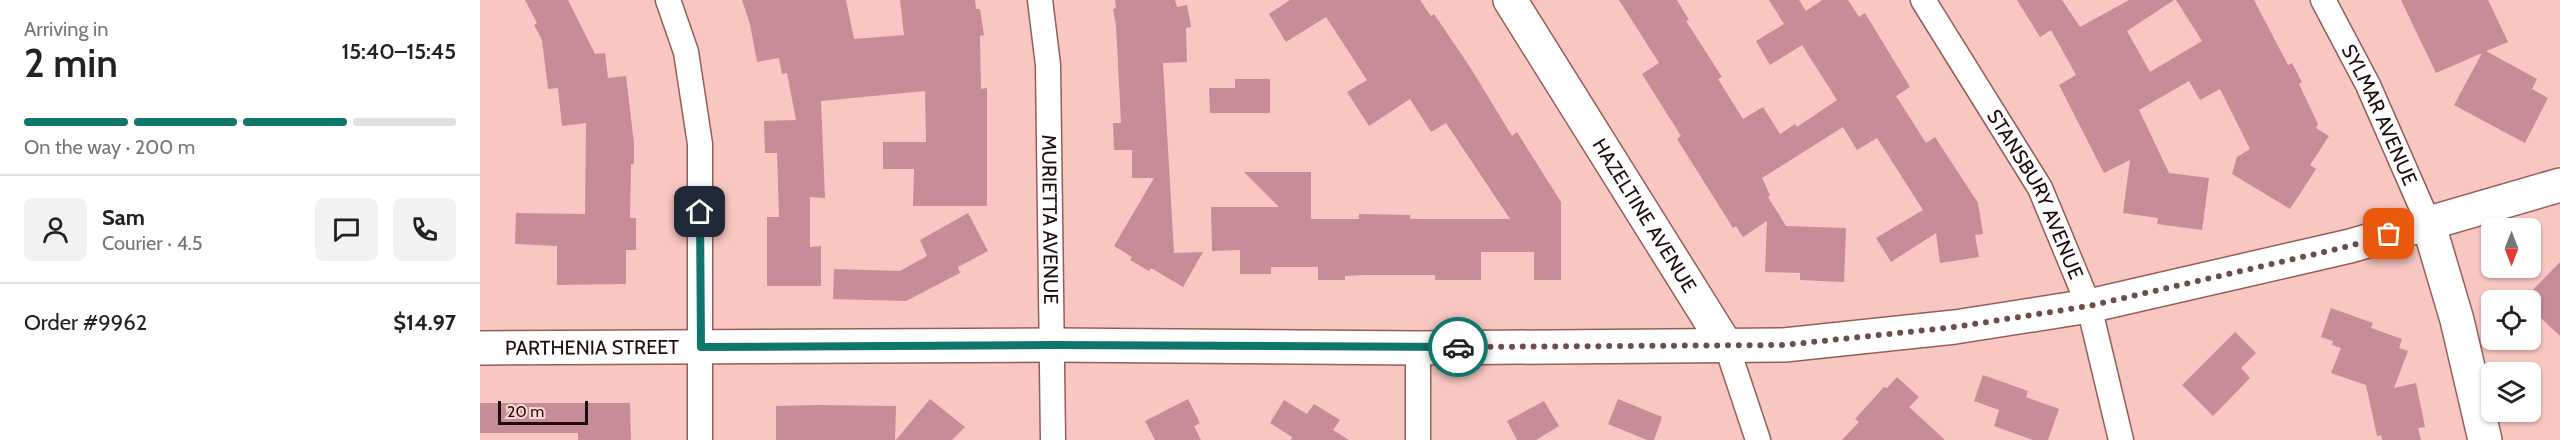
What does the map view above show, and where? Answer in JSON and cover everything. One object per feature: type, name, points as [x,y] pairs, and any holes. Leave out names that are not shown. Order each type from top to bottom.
[{"type":"street","points":[[668,0],[686,52],[700,144],[700,440]]},
{"type":"street","name":"MURIETTA AVENUE","points":[[1040,0],[1048,65],[1053,440]]},
{"type":"street","name":"HAZELTINE AVENUE","points":[[1510,0],[1727,346],[1758,440]]},
{"type":"street","name":"STANSBURY AVENUE","points":[[1923,0],[2040,188],[2089,306],[2121,440]]},
{"type":"street","name":"SYLMAR AVENUE","points":[[2323,0],[2368,85],[2428,222],[2457,320],[2485,440]]},
{"type":"street","name":"PARTHENIA STREET","points":[[480,348],[1052,345],[1418,348],[1784,345],[1955,327],[2089,306],[2350,246],[2560,185]]},
{"type":"street","points":[[1418,348],[1418,440]]},
{"type":"building","points":[[525,0],[568,0],[595,54],[605,53],[608,78],[626,76],[634,144],[634,164],[631,164],[630,218],[636,218],[636,250],[626,250],[626,284],[557,285],[557,246],[515,244],[516,213],[585,214],[586,123],[562,126],[558,88],[548,89],[542,40],[534,25],[537,23]]},
{"type":"building","points":[[742,0],[846,0],[854,39],[904,35],[900,0],[975,0],[976,9],[980,9],[984,35],[980,36],[981,89],[987,88],[987,206],[913,206],[914,169],[883,169],[883,142],[926,142],[925,91],[821,101],[825,198],[810,197],[810,247],[821,246],[821,286],[767,286],[767,217],[779,217],[777,153],[765,153],[764,121],[796,120],[787,73],[782,74],[779,58],[757,62],[750,24]]},
{"type":"building","points":[[1115,0],[1175,0],[1177,7],[1187,5],[1191,27],[1186,28],[1187,62],[1163,63],[1174,253],[1203,252],[1183,287],[1151,268],[1149,271],[1130,260],[1132,257],[1114,246],[1154,178],[1132,178],[1132,150],[1114,150],[1113,123],[1121,123],[1116,25],[1113,9],[1116,8]]},
{"type":"building","points":[[1290,0],[1420,0],[1431,16],[1434,14],[1512,136],[1517,132],[1561,202],[1561,280],[1534,280],[1534,252],[1481,252],[1481,280],[1435,280],[1435,275],[1365,275],[1345,276],[1345,280],[1318,280],[1318,267],[1271,267],[1271,274],[1240,274],[1240,250],[1212,251],[1211,207],[1279,207],[1244,172],[1311,172],[1311,219],[1359,219],[1359,214],[1410,215],[1410,219],[1510,219],[1446,123],[1431,132],[1410,99],[1369,126],[1347,92],[1367,80],[1326,17],[1286,42],[1269,14]]},
{"type":"building","points":[[1619,0],[1677,0],[1689,20],[1686,21],[1722,77],[1718,79],[1743,119],[1763,107],[1780,134],[1795,124],[1797,127],[1837,100],[1802,45],[1770,65],[1756,41],[1784,24],[1769,0],[1799,0],[1806,11],[1822,0],[1848,0],[1859,17],[1865,13],[1910,87],[1896,96],[1926,143],[1935,137],[1978,203],[1983,234],[1975,235],[1979,257],[1940,263],[1936,233],[1891,262],[1876,238],[1923,210],[1877,138],[1857,150],[1843,127],[1762,178],[1770,195],[1768,197],[1786,226],[1846,228],[1844,282],[1800,280],[1800,273],[1765,272],[1767,221],[1743,237],[1736,226],[1733,228],[1677,139],[1681,136],[1642,74],[1659,63]]},
{"type":"building","points":[[2017,0],[2062,0],[2080,27],[2129,0],[2174,0],[2127,31],[2150,72],[2202,41],[2176,0],[2254,0],[2288,65],[2292,63],[2302,82],[2299,84],[2318,124],[2316,128],[2329,136],[2310,165],[2316,169],[2290,209],[2232,174],[2237,157],[2250,149],[2220,89],[2200,100],[2189,81],[2139,110],[2169,173],[2209,178],[2202,230],[2157,224],[2158,218],[2123,213],[2130,160],[2104,173],[2059,85],[2076,75],[2051,30],[2040,37]]},
{"type":"building","points":[[2401,0],[2488,0],[2508,42],[2486,51],[2537,79],[2532,89],[2548,98],[2525,143],[2454,105],[2482,53],[2436,73]]},
{"type":"building","points":[[1235,79],[1270,79],[1270,113],[1210,113],[1209,88],[1235,88]]},
{"type":"building","points":[[968,213],[988,251],[958,267],[960,273],[906,301],[833,299],[834,269],[900,271],[927,256],[920,240]]},
{"type":"building","points":[[2560,262],[2560,336],[2541,318],[2541,290],[2533,290]]},
{"type":"building","points":[[2331,308],[2373,323],[2371,328],[2402,339],[2399,348],[2408,351],[2394,388],[2416,383],[2425,427],[2418,428],[2421,440],[2382,440],[2381,435],[2377,436],[2366,385],[2331,373],[2341,348],[2332,345],[2333,341],[2321,337]]},
{"type":"building","points":[[2235,332],[2256,353],[2241,368],[2250,378],[2213,416],[2182,385]]},
{"type":"building","points":[[1983,375],[2028,391],[2026,397],[2059,409],[2048,440],[2033,440],[1994,426],[1999,410],[1974,401]]},
{"type":"building","points":[[1897,377],[1919,397],[1909,407],[1945,440],[1842,440],[1859,422],[1855,419],[1884,387],[1887,388]]},
{"type":"building","points":[[930,399],[965,427],[952,440],[896,440]]},
{"type":"building","points":[[1188,399],[1200,423],[1194,426],[1201,440],[1155,440],[1145,421]]},
{"type":"building","points":[[1618,399],[1662,417],[1654,440],[1647,440],[1608,424]]},
{"type":"building","points":[[1284,400],[1307,414],[1314,404],[1340,420],[1333,430],[1349,440],[1291,440],[1292,437],[1270,423]]},
{"type":"building","points":[[1544,401],[1559,426],[1536,440],[1517,440],[1507,421]]},
{"type":"building","points":[[480,403],[630,403],[631,440],[578,440],[578,433],[480,433]]},
{"type":"building","points":[[776,406],[896,406],[895,440],[776,440]]},
{"type":"way so far","points":[[1458,347],[1784,345],[1955,327],[2089,306],[2350,246],[2389,234]]},
{"type":"route","points":[[700,212],[701,347],[1052,345],[1458,347]]}]
